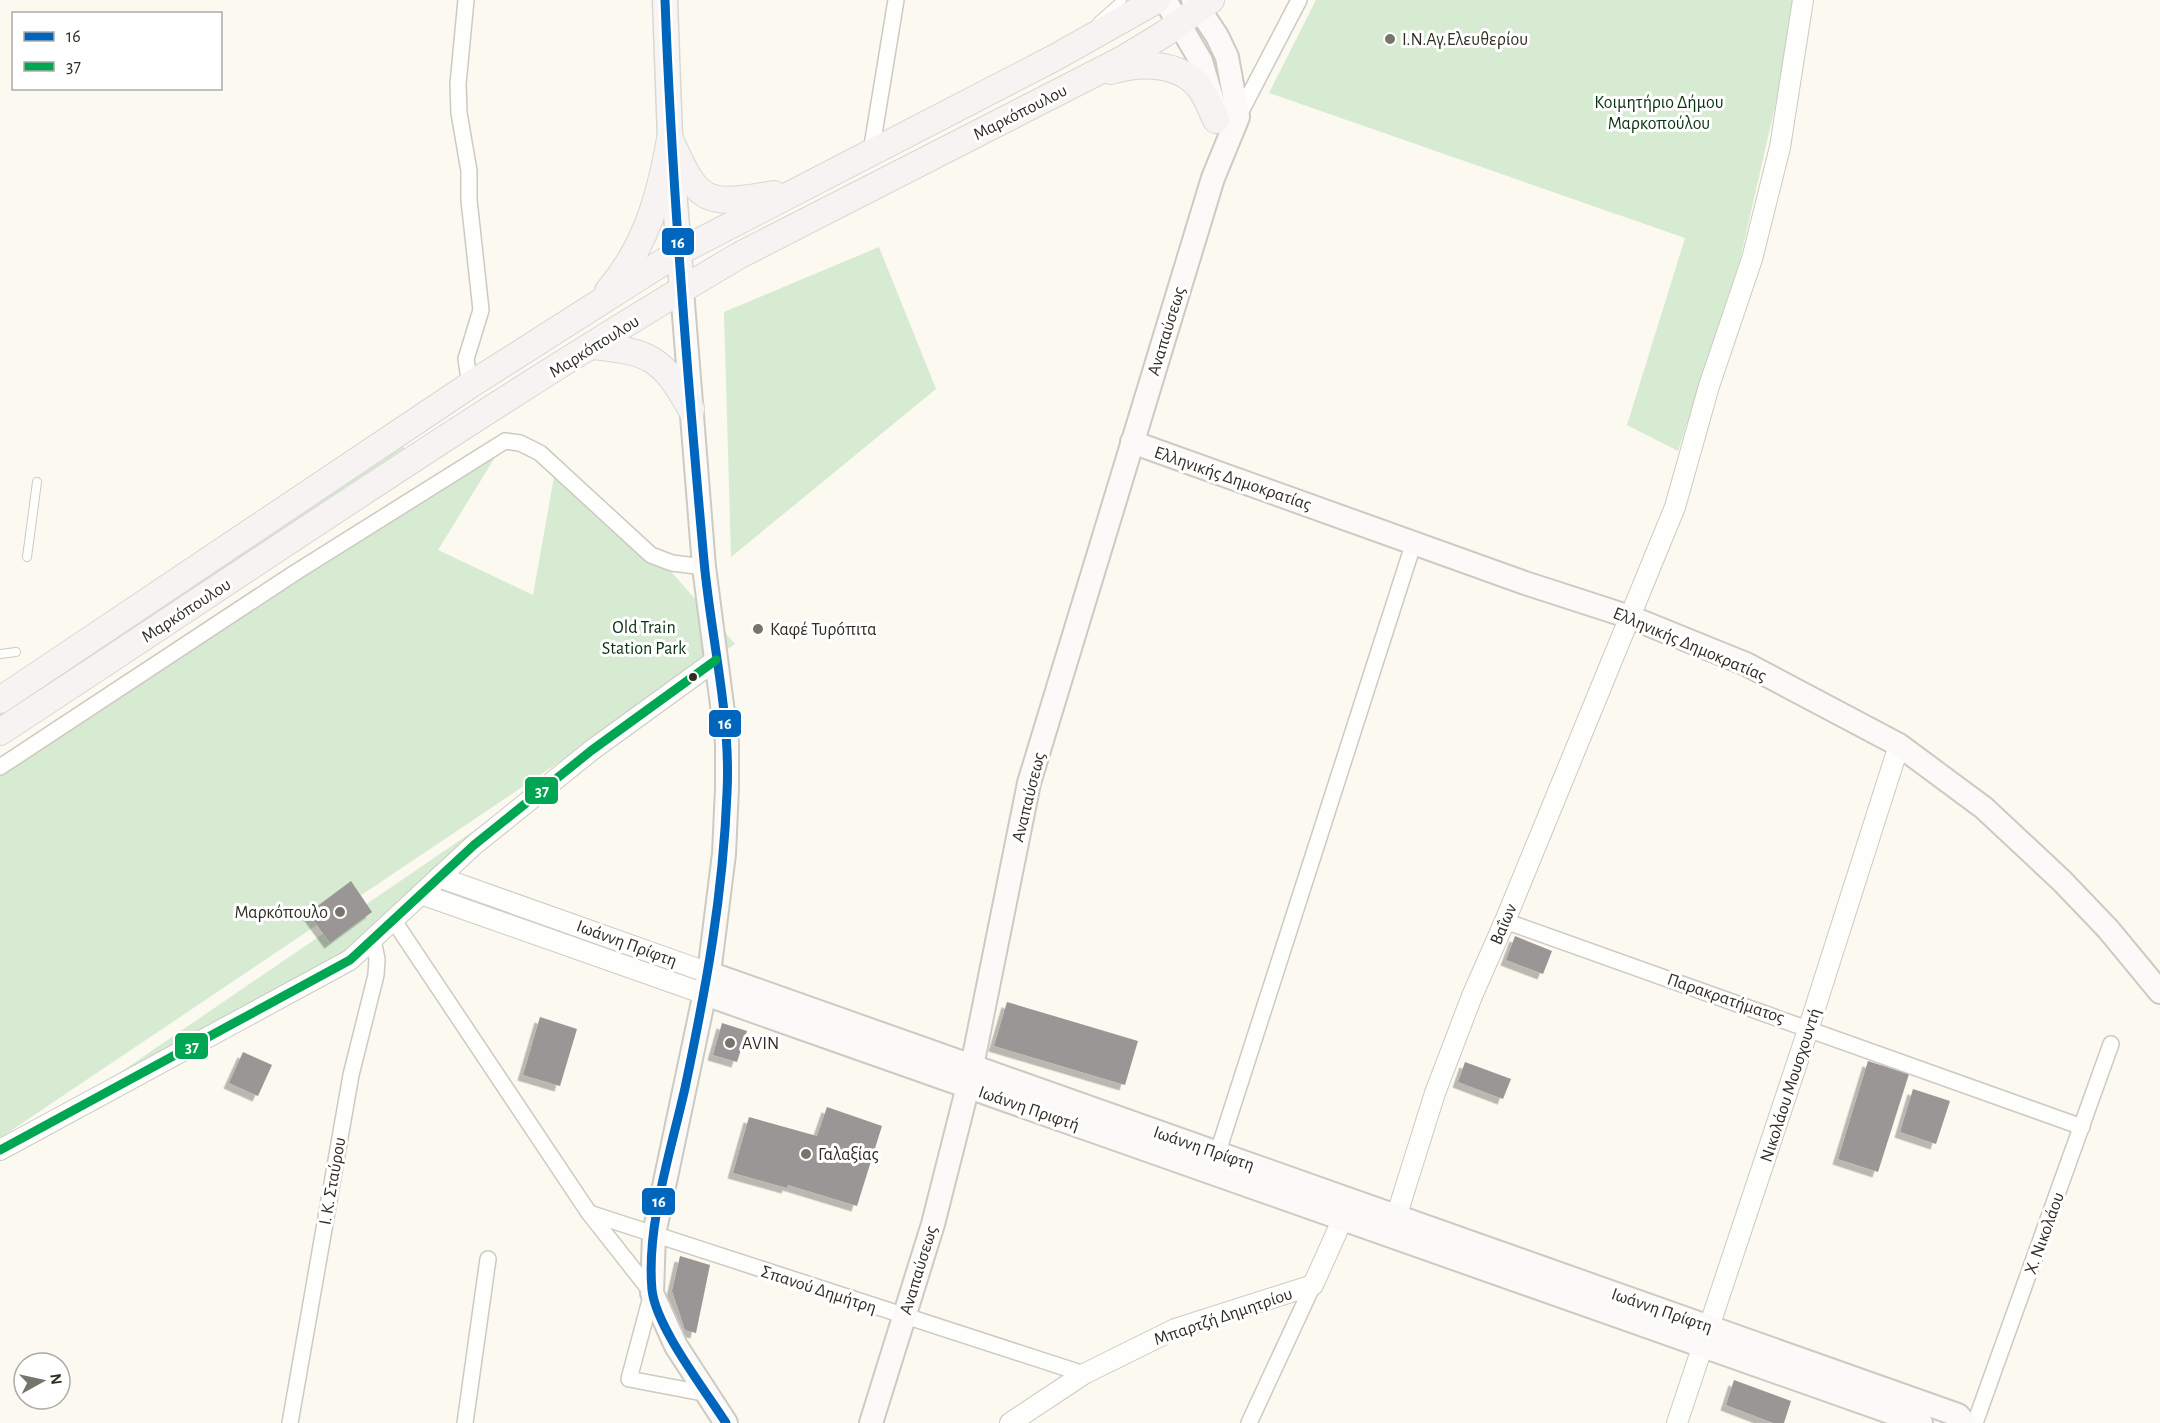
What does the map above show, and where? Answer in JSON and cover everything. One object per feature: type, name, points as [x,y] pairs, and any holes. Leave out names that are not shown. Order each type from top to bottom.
[{"type":"highway","name":"Μαρκόπουλου","points":[[0,700],[47,671],[470,385],[679,252],[1056,57],[1157,0]]},
{"type":"highway","name":"Μαρκόπουλου","points":[[0,732],[682,290],[740,255],[1123,59],[1196,8]]},
{"type":"highway","points":[[1072,86],[1114,69],[1150,65],[1175,69],[1187,75],[1227,119]]},
{"type":"highway","points":[[670,139],[688,178],[699,192],[711,198],[741,200],[797,189]]},
{"type":"highway","points":[[594,307],[618,279],[645,237],[661,187],[670,139]]},
{"type":"highway","points":[[593,346],[633,351],[650,357],[672,376],[691,409]]},
{"type":"main road","points":[[665,0],[670,139],[691,409],[704,567],[727,743],[728,788],[721,884],[707,983],[654,1234],[652,1293],[676,1346],[726,1423]]},
{"type":"main road","name":"Αναπαύσεως","points":[[871,1423],[933,1224],[970,1076],[1029,783],[1213,178],[1227,119],[1227,57],[1217,36],[1196,8],[1166,0]]},
{"type":"main road","name":"Ελληνικής Δημοκρατίας","points":[[1132,442],[1630,617],[1746,664],[1899,745],[1984,808],[2062,881],[2108,928],[2160,992]]},
{"type":"main road","name":"Ιωάννη Πρίφτη","points":[[707,983],[1706,1336],[1958,1414],[1965,1423]]},
{"type":"main road","name":"Ιωάννη Πριφτή","points":[[970,1076],[1090,1130]]},
{"type":"main road","name":"Ιωάννη Πρίφτη","points":[[1090,1130],[1215,1162]]},
{"type":"main road","name":"Ιωάννη Πρίφτη","points":[[1706,1336],[1921,1423]]},
{"type":"street","points":[[466,0],[458,84],[459,113],[469,171],[469,200],[481,310],[466,359],[470,385]]},
{"type":"street","points":[[872,152],[896,0]]},
{"type":"street","points":[[1227,119],[1299,0]]},
{"type":"street","name":"Βαΐων","points":[[1393,1226],[1435,1093],[1472,996],[1675,507],[1709,386],[1752,259],[1780,147],[1803,0]]},
{"type":"street","points":[[0,767],[293,574],[505,441],[520,443],[540,453],[651,555],[672,563],[704,567]]},
{"type":"street","points":[[1215,1162],[1414,542]]},
{"type":"street","points":[[0,1150],[350,960],[474,845],[592,750],[716,660]]},
{"type":"street","name":"Νικολάου Μουσχουντή","points":[[1677,1423],[1809,1027],[1899,745]]},
{"type":"street","name":"Ιωάννη Πρίφτη","points":[[440,877],[707,983]]},
{"type":"street","name":"Ιωάννη Πρίφτη","points":[[421,894],[707,983]]},
{"type":"street","points":[[394,921],[589,1213],[652,1293],[629,1379],[708,1394]]},
{"type":"street","name":"Παρακρατήματος","points":[[1505,921],[1809,1027],[2082,1127]]},
{"type":"street","name":"Ι. Κ. Σταύρου","points":[[290,1423],[351,1075],[376,975],[377,958],[373,940]]},
{"type":"street","name":"Χ. Νικολάου","points":[[1976,1423],[2111,1044]]},
{"type":"street","points":[[1248,1423],[1347,1209]]},
{"type":"street","name":"Σπανού Δημήτρη","points":[[589,1213],[1084,1374]]},
{"type":"street","points":[[465,1423],[488,1258]]},
{"type":"street","name":"Μπαρτζή Δημητρίου","points":[[1010,1423],[1084,1374],[1174,1329],[1313,1285]]},
{"type":"lane","points":[[1056,57],[1122,0]]},
{"type":"lane","points":[[27,557],[37,482]]},
{"type":"lane","points":[[0,654],[16,652]]},
{"type":"green space","name":"Κοιμητήριο Δήμου Μαρκοπούλου","points":[[1316,0],[1793,0],[1784,67],[1740,260],[1678,451],[1627,425],[1685,238],[1269,93]]},
{"type":"green space","points":[[879,247],[936,389],[731,557],[724,312]]},
{"type":"green space","name":"Old Train Station Park","points":[[505,441],[438,550],[533,595],[554,477],[652,563],[659,558],[735,644],[0,1138],[0,769]]},
{"type":"green space","points":[[402,445],[405,449],[0,718],[0,710]]},
{"type":"green space","points":[[592,750],[373,940],[33,1132]]},
{"type":"building","name":"Μαρκόπουλο","points":[[351,881],[372,912],[330,943],[308,913]]},
{"type":"building","points":[[1515,936],[1552,951],[1543,974],[1506,960]]},
{"type":"building","points":[[1007,1002],[1138,1041],[1125,1085],[994,1046]]},
{"type":"building","points":[[540,1017],[577,1029],[560,1086],[523,1075]]},
{"type":"building","name":"AVIN","points":[[722,1023],[747,1031],[737,1062],[713,1055]]},
{"type":"building","points":[[243,1052],[272,1065],[258,1096],[229,1083]]},
{"type":"building","points":[[1868,1061],[1909,1074],[1878,1172],[1838,1159]]},
{"type":"building","points":[[1465,1062],[1511,1079],[1503,1099],[1458,1082]]},
{"type":"building","points":[[1913,1089],[1950,1101],[1936,1144],[1900,1132]]},
{"type":"building","name":"Γαλαξίας","points":[[827,1107],[882,1126],[857,1206],[788,1185],[787,1188],[733,1173],[749,1117],[817,1136]]},
{"type":"building","points":[[680,1256],[710,1265],[696,1333],[685,1330],[672,1291]]},
{"type":"building","points":[[1734,1380],[1791,1401],[1784,1423],[1773,1423],[1726,1405]]},
{"type":"transit line","name":"16","points":[[665,0],[676,210],[692,421],[707,590],[726,735],[727,793],[722,868],[712,942],[693,1051],[656,1215],[651,1266],[652,1290],[655,1305],[672,1340],[726,1423]]},
{"type":"transit line","name":"37","points":[[0,1150],[350,960],[474,845],[592,750],[716,660]]},
{"type":"place","name":"Ι.Ν.Αγ.Ελευθερίου","points":[[1390,39]]},
{"type":"place","name":"Καφέ Τυρóπιτα","points":[[758,629]]},
{"type":"place","name":"Μαρκόπουλο","points":[[340,912]]},
{"type":"place","name":"AVIN","points":[[730,1043]]},
{"type":"place","name":"Γαλαξίας","points":[[806,1154]]}]
